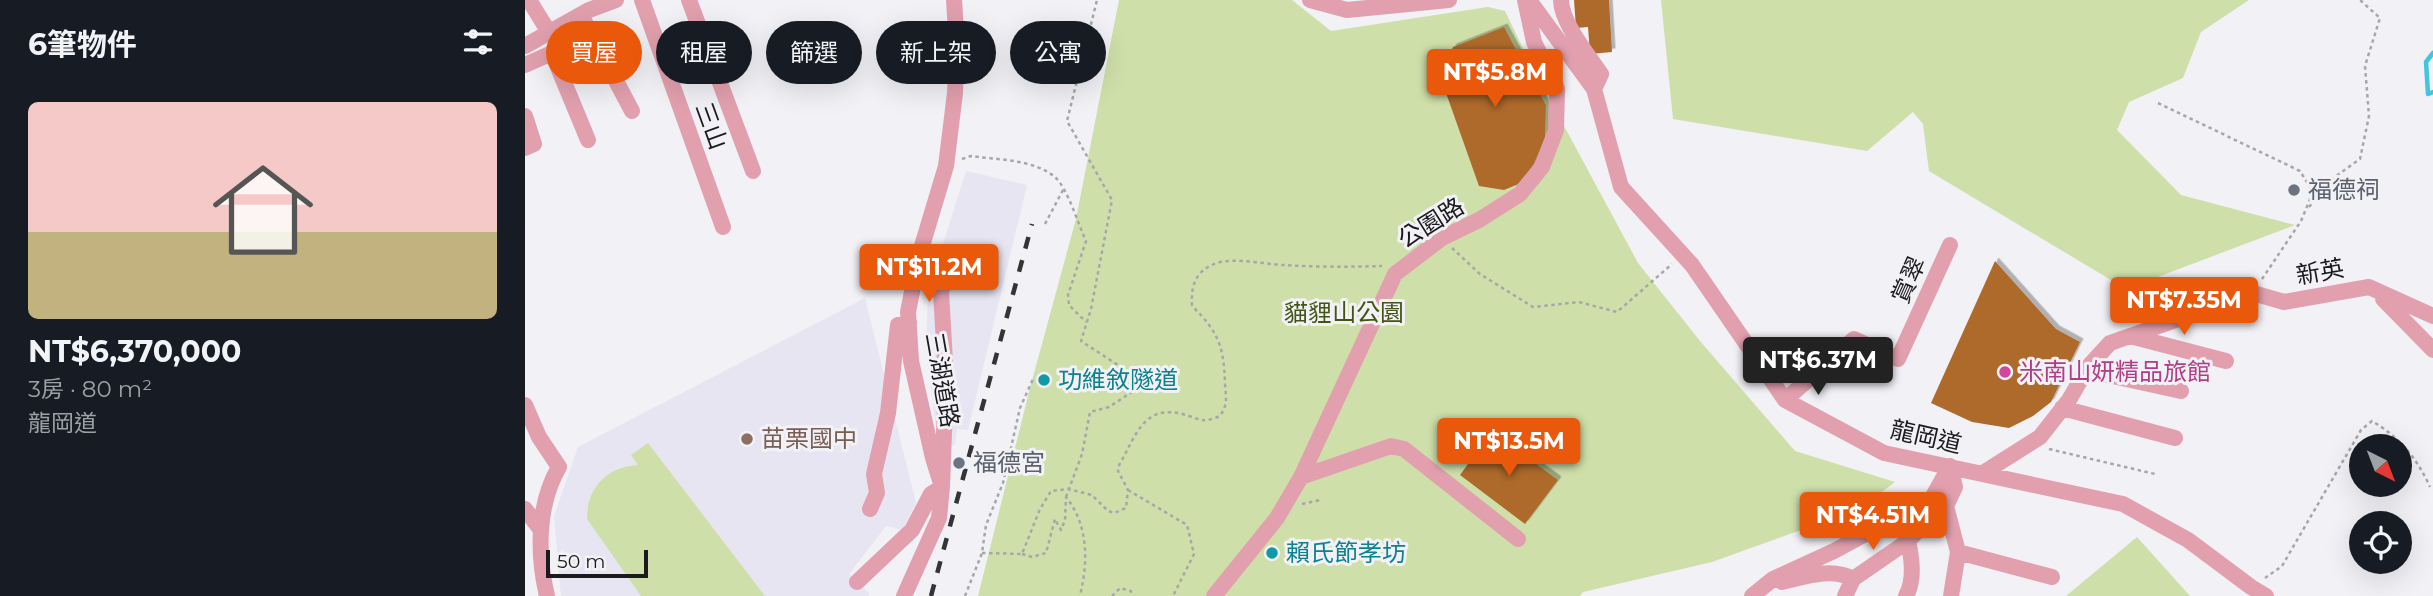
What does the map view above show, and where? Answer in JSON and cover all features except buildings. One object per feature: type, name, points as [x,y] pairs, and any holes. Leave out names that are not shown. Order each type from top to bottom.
[{"type":"street","points":[[529,0],[546,28]]},
{"type":"street","points":[[568,21],[585,9],[616,0]]},
{"type":"street","name":"三山","points":[[642,0],[723,227]]},
{"type":"street","name":"三山","points":[[689,0],[753,171]]},
{"type":"street","name":"三湖道路","points":[[904,596],[939,518],[942,487],[911,361],[909,322],[919,256],[946,166],[955,93],[957,46],[954,0]]},
{"type":"street","points":[[1310,0],[1347,10],[1449,0]]},
{"type":"street","name":"龍岡道","points":[[1527,0],[1594,89],[1621,187],[1692,265],[1785,400],[1884,453],[2123,504],[2188,540],[2266,596]]},
{"type":"street","name":"公園路","points":[[1215,596],[1277,518],[1301,477],[1395,274],[1442,238],[1479,220],[1520,194],[1542,167],[1556,130],[1557,89],[1534,42],[1527,0]]},
{"type":"street","points":[[1561,0],[1561,6],[1575,36],[1601,74],[1594,89]]},
{"type":"street","points":[[585,9],[632,110]]},
{"type":"street","points":[[525,46],[546,36]]},
{"type":"street","points":[[525,65],[552,52],[588,140]]},
{"type":"street","points":[[525,116],[534,144],[525,148]]},
{"type":"street","name":"賞翠","points":[[1785,400],[1854,339],[1898,359],[1950,245]]},
{"type":"street","points":[[857,583],[912,530],[931,494],[942,487],[946,379],[941,292],[948,264]]},
{"type":"street","points":[[2369,286],[2433,350]]},
{"type":"street","name":"新英","points":[[2253,293],[2284,302],[2369,286],[2433,316]]},
{"type":"street","points":[[1983,473],[2035,440],[2062,408],[2085,370],[2110,343],[2253,293]]},
{"type":"street","points":[[870,509],[877,493],[874,474],[888,413],[898,325],[909,322]]},
{"type":"street","points":[[2130,336],[2226,361]]},
{"type":"street","points":[[2085,370],[2181,391]]},
{"type":"street","points":[[525,405],[540,437],[559,467],[550,483],[540,529],[547,596]]},
{"type":"street","points":[[2062,408],[2175,438]]},
{"type":"street","points":[[1301,477],[1378,449],[1391,446],[1403,449],[1518,539]]},
{"type":"street","points":[[1845,596],[1853,579],[1908,541],[1946,506],[1955,487],[1950,466]]},
{"type":"street","points":[[1752,596],[1773,579],[1845,545],[1932,498],[1950,466]]},
{"type":"street","points":[[1946,506],[1958,552],[1951,596]]},
{"type":"street","points":[[525,509],[540,529]]},
{"type":"street","points":[[1906,596],[1910,590],[1912,558],[1908,541]]},
{"type":"street","points":[[1958,552],[2052,577]]},
{"type":"street","points":[[1773,579],[1781,582],[1823,573],[1846,575],[1853,579]]},
{"type":"path","points":[[982,553],[1032,556],[1046,553],[1055,519],[1061,530],[1066,497],[1082,454],[1090,412],[1109,407],[1132,392],[1124,369],[1081,341],[1093,297],[1112,200],[1067,121],[1097,0]]},
{"type":"path","points":[[2306,210],[2336,176],[2360,159],[2369,116],[2365,66],[2380,18],[2360,0]]},
{"type":"path","points":[[2158,103],[2300,171],[2313,192],[2301,221],[2253,293]]},
{"type":"path","points":[[946,166],[971,156],[1033,165],[1056,178],[1086,241],[1068,295],[1069,305],[1087,322]]},
{"type":"path","points":[[1045,223],[1063,190]]},
{"type":"path","points":[[1442,238],[1480,274],[1534,307],[1579,302],[1618,312],[1683,255]]},
{"type":"path","points":[[1022,554],[1048,494],[1056,489],[1092,495],[1100,505],[1114,513],[1126,508],[1128,490],[1118,467],[1145,420],[1163,412],[1189,416],[1197,421],[1210,420],[1220,416],[1226,407],[1226,374],[1221,348],[1210,324],[1192,306],[1192,287],[1199,274],[1213,264],[1234,262],[1292,266],[1389,266]]},
{"type":"path","points":[[965,596],[982,553],[986,525],[1007,468],[1020,408],[1033,379]]},
{"type":"path","points":[[2251,587],[2282,566],[2361,430],[2372,421],[2389,432],[2420,465],[2430,487]]},
{"type":"path","points":[[2035,440],[2043,448],[2155,474]]},
{"type":"path","points":[[1128,490],[1187,525],[1194,554],[1173,596]]},
{"type":"path","points":[[1066,497],[1076,509],[1087,551],[1080,596]]},
{"type":"path","points":[[1302,504],[1320,500]]},
{"type":"path","points":[[1112,596],[1120,588],[1131,592],[1131,596]]},
{"type":"shaded area","points":[[966,171],[1027,185],[968,430],[957,429],[955,444],[945,449],[938,444],[926,352],[928,291]]},
{"type":"shaded area","name":"苗栗國中","points":[[865,298],[916,503],[902,530],[886,526],[849,574],[870,594],[868,596],[561,596],[554,516],[578,447]]},
{"type":"green space","name":"貓貍山公園","points":[[1119,0],[1292,0],[1331,31],[1488,7],[1505,11],[1529,61],[1638,263],[1700,341],[1795,451],[1895,482],[1859,509],[1712,562],[1583,592],[1580,596],[978,596],[1076,219],[1103,84],[1106,84],[1106,66]]},
{"type":"green space","points":[[1661,0],[2249,0],[2201,32],[2183,78],[2129,102],[2117,130],[2181,195],[2295,225],[2126,289],[1929,171],[1923,124],[1913,112],[1867,151],[1673,119]]},
{"type":"green space","points":[[648,443],[765,596],[641,596],[587,519],[595,488],[617,470],[638,465],[631,455]]},
{"type":"green space","points":[[2137,537],[2190,596],[2066,596]]},
{"type":"waterway","points":[[2433,53],[2426,62],[2428,94],[2433,92]]},
{"type":"railway","points":[[931,596],[1032,224]]},
{"type":"place","name":"福德祠","points":[[2294,190]]},
{"type":"place","name":"米南山妍精品旅館","points":[[2005,372]]},
{"type":"place","name":"功維敘隧道","points":[[1044,380]]},
{"type":"place","name":"苗栗國中","points":[[747,439]]},
{"type":"place","name":"福德宮","points":[[959,463]]},
{"type":"place","name":"賴氏節孝坊","points":[[1272,553]]}]
